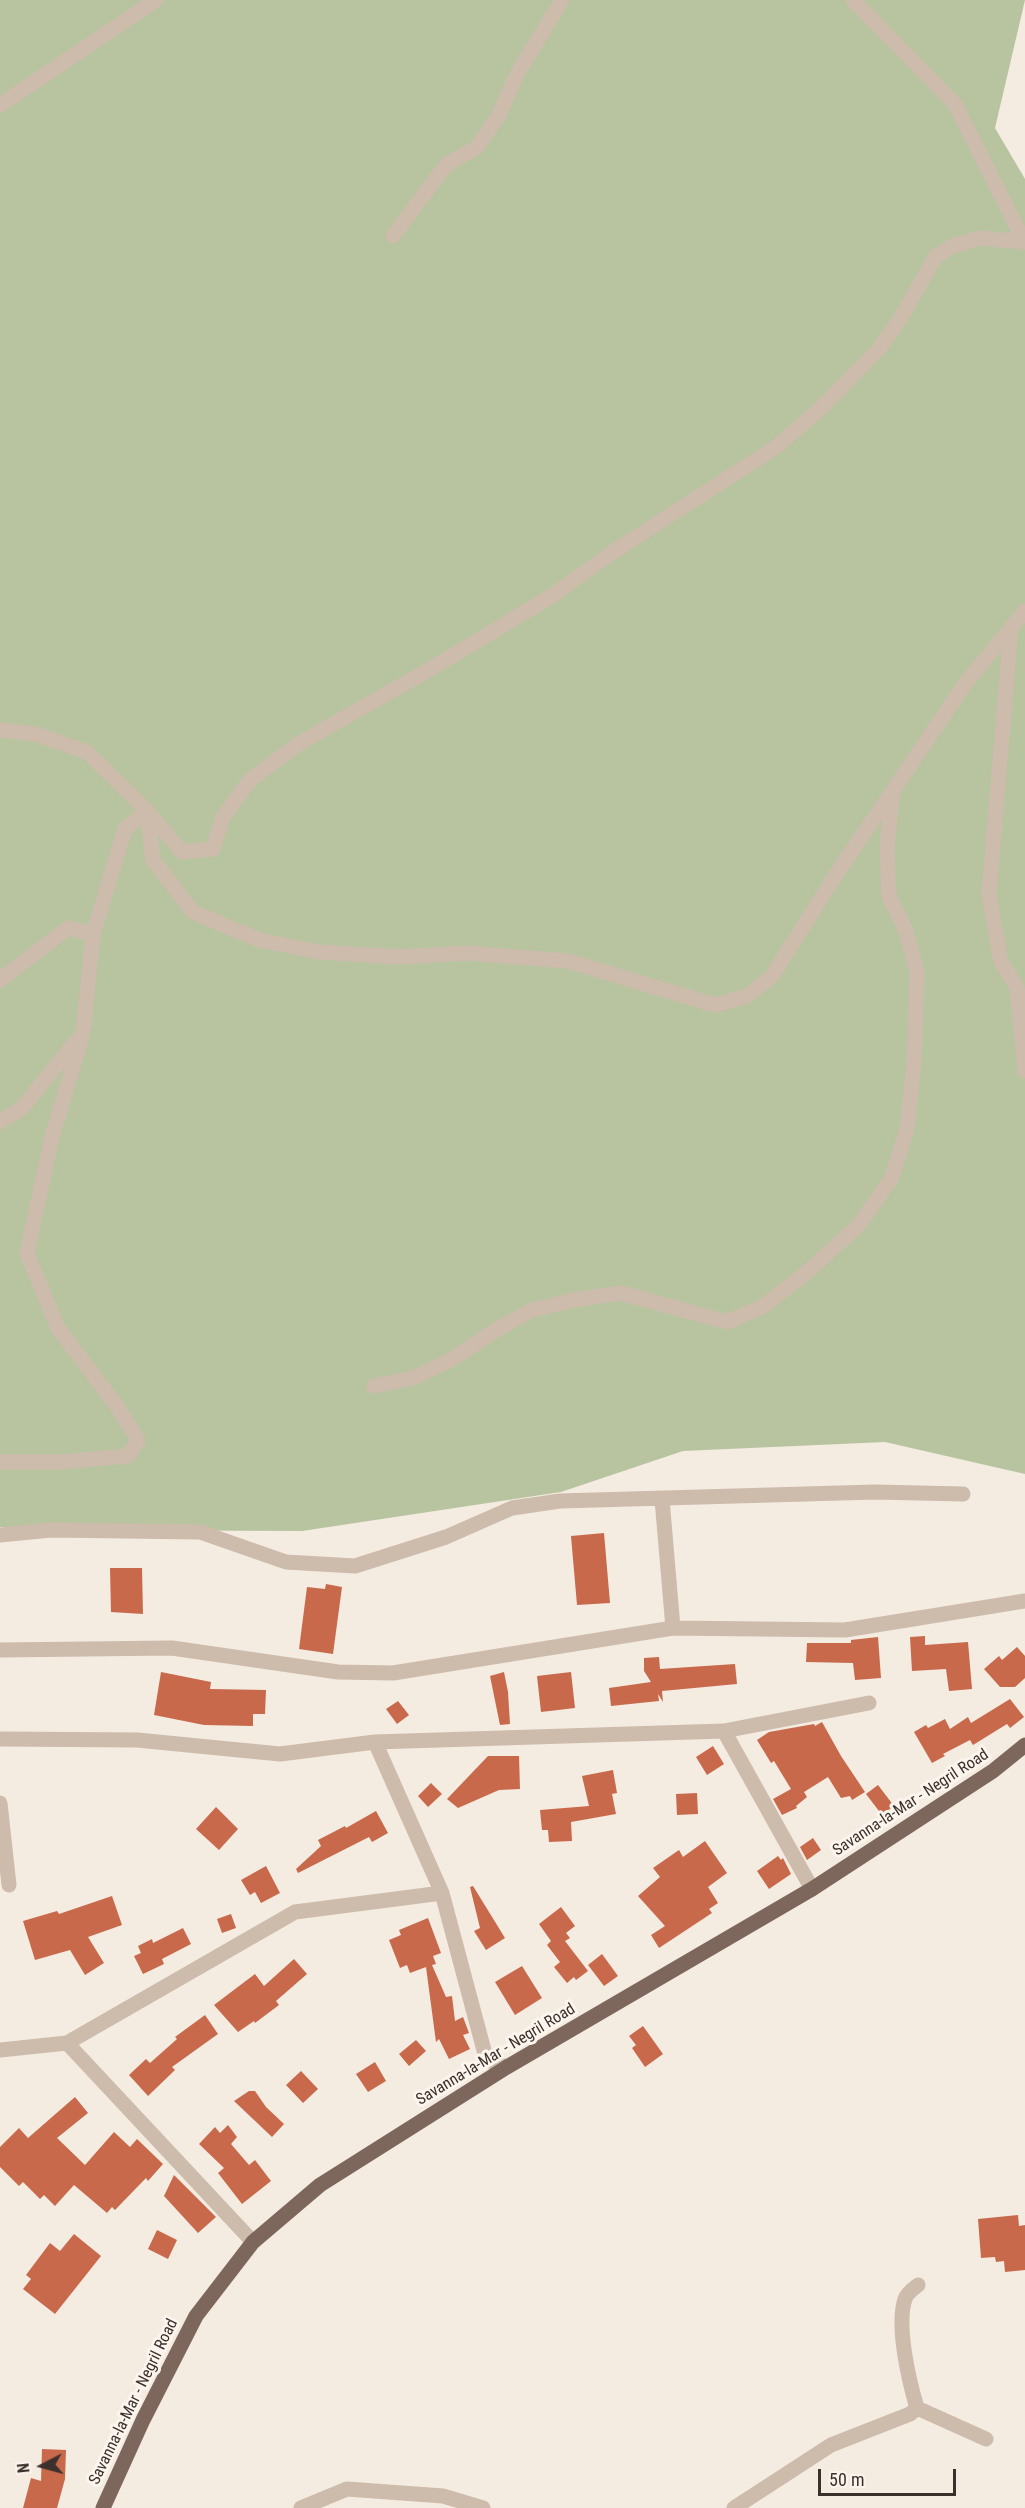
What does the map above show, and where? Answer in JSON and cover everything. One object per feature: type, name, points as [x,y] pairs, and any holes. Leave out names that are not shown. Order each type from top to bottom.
[{"type":"main road","name":"Savanna-la-Mar - Negril Road","points":[[103,2508],[143,2420],[196,2316],[253,2242],[320,2185],[507,2067],[812,1889],[993,1771],[1025,1745]]},
{"type":"street","points":[[0,105],[156,0]]},
{"type":"street","points":[[393,236],[446,165],[477,148],[499,115],[516,76],[562,0]]},
{"type":"street","points":[[853,0],[955,104],[1024,242]]},
{"type":"street","points":[[0,730],[35,734],[87,753],[147,811],[182,852],[213,849],[223,817],[251,779],[300,743],[380,699],[553,595],[631,541],[776,447],[843,387],[878,350],[900,319],[936,256],[953,246],[980,238],[1024,242]]},
{"type":"street","points":[[147,811],[153,860],[193,912],[259,940],[320,952],[400,957],[467,953],[568,962],[637,980],[715,1005],[747,996],[772,976],[837,873],[967,681],[1025,611]]},
{"type":"street","points":[[1011,627],[989,894],[1001,962],[1017,987],[1025,1071]]},
{"type":"street","points":[[374,1386],[413,1378],[451,1360],[496,1330],[532,1310],[574,1300],[621,1293],[727,1322],[762,1307],[806,1273],[859,1225],[891,1179],[907,1129],[914,1062],[917,972],[906,931],[889,896],[887,848],[892,793]]},
{"type":"street","points":[[0,1461],[60,1462],[128,1456],[138,1440],[118,1408],[57,1329],[27,1253],[52,1137],[83,1033],[93,933],[125,829],[147,811]]},
{"type":"street","points":[[0,980],[68,928],[93,933]]},
{"type":"street","points":[[0,1122],[22,1108],[83,1033]]},
{"type":"street","points":[[0,1535],[51,1530],[200,1532],[286,1562],[355,1566],[446,1538],[512,1509],[560,1502],[875,1492],[963,1494]]},
{"type":"street","points":[[662,1499],[673,1628]]},
{"type":"street","points":[[0,1650],[172,1648],[338,1672],[393,1673],[673,1628],[845,1630],[1025,1601]]},
{"type":"street","points":[[0,1739],[137,1740],[280,1754],[375,1742],[724,1731],[869,1703]]},
{"type":"street","points":[[724,1731],[812,1889]]},
{"type":"street","points":[[375,1742],[442,1893],[485,2054],[492,2062],[507,2067]]},
{"type":"street","points":[[0,1803],[9,1885]]},
{"type":"street","points":[[0,2050],[67,2043],[295,1912],[442,1893]]},
{"type":"street","points":[[67,2043],[253,2242]]},
{"type":"street","points":[[918,2285],[906,2296],[903,2310],[906,2370],[917,2408],[986,2439]]},
{"type":"street","points":[[734,2508],[831,2445],[910,2414],[917,2408]]},
{"type":"street","points":[[301,2508],[347,2489],[443,2496],[483,2508]]},
{"type":"green space","points":[[0,0],[1025,0],[995,128],[1025,179],[1025,1474],[885,1442],[683,1451],[561,1492],[302,1531],[51,1530],[0,1527]]},
{"type":"building","points":[[604,1533],[610,1603],[577,1605],[571,1536]]},
{"type":"building","points":[[110,1568],[142,1568],[143,1614],[111,1612]]},
{"type":"building","points":[[326,1584],[342,1587],[333,1654],[299,1649],[307,1587],[325,1589]]},
{"type":"building","points":[[925,1636],[925,1645],[968,1642],[972,1689],[949,1691],[946,1669],[912,1671],[910,1637]]},
{"type":"building","points":[[878,1637],[881,1678],[855,1680],[853,1663],[806,1662],[807,1643],[851,1643],[851,1640]]},
{"type":"building","points":[[1017,1647],[1025,1656],[1025,1678],[1015,1687],[1000,1687],[984,1669],[999,1656],[1002,1660]]},
{"type":"building","points":[[659,1657],[660,1669],[735,1664],[737,1684],[662,1691],[663,1702],[658,1694],[659,1701],[611,1706],[609,1688],[651,1682],[644,1671],[644,1658]]},
{"type":"building","points":[[161,1672],[211,1682],[210,1689],[266,1690],[265,1714],[253,1714],[253,1726],[204,1725],[154,1715]]},
{"type":"building","points":[[504,1672],[510,1724],[500,1725],[490,1676]]},
{"type":"building","points":[[571,1672],[575,1708],[541,1712],[537,1676]]},
{"type":"building","points":[[1010,1699],[1024,1717],[1010,1728],[1007,1724],[973,1745],[970,1740],[943,1754],[945,1756],[932,1763],[914,1732],[926,1725],[928,1728],[945,1719],[950,1729],[968,1717],[971,1723]]},
{"type":"building","points":[[398,1701],[409,1715],[397,1724],[386,1709]]},
{"type":"building","points":[[822,1722],[865,1792],[852,1800],[850,1796],[841,1798],[828,1777],[804,1792],[807,1797],[796,1806],[797,1808],[782,1815],[773,1799],[791,1789],[774,1761],[771,1763],[757,1740],[769,1732],[814,1724],[815,1726]]},
{"type":"building","points":[[713,1746],[724,1764],[707,1775],[696,1757]]},
{"type":"building","points":[[488,1756],[519,1756],[520,1789],[499,1790],[458,1808],[447,1799]]},
{"type":"building","points":[[613,1770],[617,1793],[612,1794],[616,1814],[571,1822],[572,1841],[549,1842],[548,1830],[542,1830],[540,1810],[589,1806],[582,1776]]},
{"type":"building","points":[[431,1783],[442,1794],[428,1807],[418,1796]]},
{"type":"building","points":[[878,1785],[894,1806],[882,1815],[866,1794]]},
{"type":"building","points":[[697,1793],[698,1814],[677,1815],[676,1794]]},
{"type":"building","points":[[216,1807],[238,1829],[219,1850],[196,1829]]},
{"type":"building","points":[[376,1811],[388,1833],[372,1842],[369,1837],[298,1873],[296,1869],[321,1846],[318,1840]]},
{"type":"building","points":[[813,1838],[821,1850],[807,1860],[800,1847]]},
{"type":"building","points":[[705,1841],[727,1873],[708,1887],[718,1903],[709,1909],[712,1913],[659,1948],[651,1935],[665,1926],[638,1896],[660,1877],[653,1868],[679,1850],[683,1857]]},
{"type":"building","points":[[778,1856],[781,1860],[783,1858],[791,1874],[769,1889],[757,1871]]},
{"type":"building","points":[[266,1866],[280,1893],[261,1903],[255,1892],[250,1895],[241,1880]]},
{"type":"building","points":[[473,1886],[505,1938],[486,1950],[474,1931],[480,1928],[470,1887]]},
{"type":"building","points":[[112,1896],[122,1925],[88,1937],[104,1963],[85,1975],[70,1950],[35,1960],[23,1921],[57,1911],[59,1914]]},
{"type":"building","points":[[561,1907],[575,1926],[566,1933],[570,1938],[565,1941],[588,1971],[576,1980],[574,1977],[567,1983],[554,1967],[560,1962],[547,1945],[551,1941],[539,1924]]},
{"type":"building","points":[[231,1914],[236,1928],[222,1933],[217,1919]]},
{"type":"building","points":[[428,1918],[441,1953],[433,1956],[436,1964],[432,1965],[446,1997],[452,1996],[455,2021],[463,2017],[469,2033],[463,2035],[470,2049],[449,2059],[439,2039],[436,2042],[426,1967],[410,1973],[407,1965],[400,1968],[389,1940],[401,1935],[399,1930]]},
{"type":"building","points":[[183,1928],[191,1944],[162,1959],[164,1964],[143,1974],[134,1956],[141,1953],[138,1946],[152,1939],[153,1943]]},
{"type":"building","points":[[602,1954],[618,1976],[604,1986],[588,1965]]},
{"type":"building","points":[[294,1959],[307,1974],[276,2001],[279,2005],[255,2023],[254,2021],[238,2032],[214,2005],[255,1974],[264,1986]]},
{"type":"building","points":[[522,1966],[542,1998],[515,2015],[495,1982]]},
{"type":"building","points":[[205,2015],[218,2034],[172,2067],[175,2070],[148,2096],[129,2075],[146,2059],[150,2063],[177,2039],[175,2037]]},
{"type":"building","points":[[643,2026],[663,2054],[645,2067],[632,2048],[636,2045],[629,2036]]},
{"type":"building","points":[[416,2040],[426,2051],[409,2066],[399,2054]]},
{"type":"building","points":[[375,2062],[386,2081],[368,2092],[356,2074]]},
{"type":"building","points":[[301,2071],[318,2089],[303,2103],[286,2085]]},
{"type":"building","points":[[249,2091],[255,2091],[266,2107],[284,2124],[272,2137],[234,2101]]},
{"type":"building","points":[[75,2097],[88,2113],[57,2138],[85,2165],[114,2132],[130,2147],[137,2139],[163,2164],[148,2181],[146,2178],[115,2210],[112,2207],[107,2213],[74,2185],[55,2206],[44,2195],[40,2199],[23,2182],[19,2186],[0,2167],[0,2147],[19,2128],[28,2138]]},
{"type":"building","points":[[228,2125],[237,2137],[231,2144],[249,2165],[255,2160],[271,2181],[242,2204],[218,2173],[224,2168],[199,2144],[215,2127],[220,2133]]},
{"type":"building","points":[[174,2175],[216,2217],[198,2233],[164,2196]]},
{"type":"building","points":[[1018,2215],[1019,2226],[1025,2225],[1025,2270],[1005,2272],[1004,2261],[996,2262],[995,2257],[981,2258],[978,2219]]},
{"type":"building","points":[[157,2230],[177,2240],[168,2259],[148,2249]]},
{"type":"building","points":[[74,2234],[101,2256],[55,2314],[23,2289],[31,2279],[26,2275],[50,2243],[60,2251]]},
{"type":"building","points":[[42,2449],[66,2450],[65,2479],[57,2508],[23,2508],[31,2478],[41,2481]]}]
